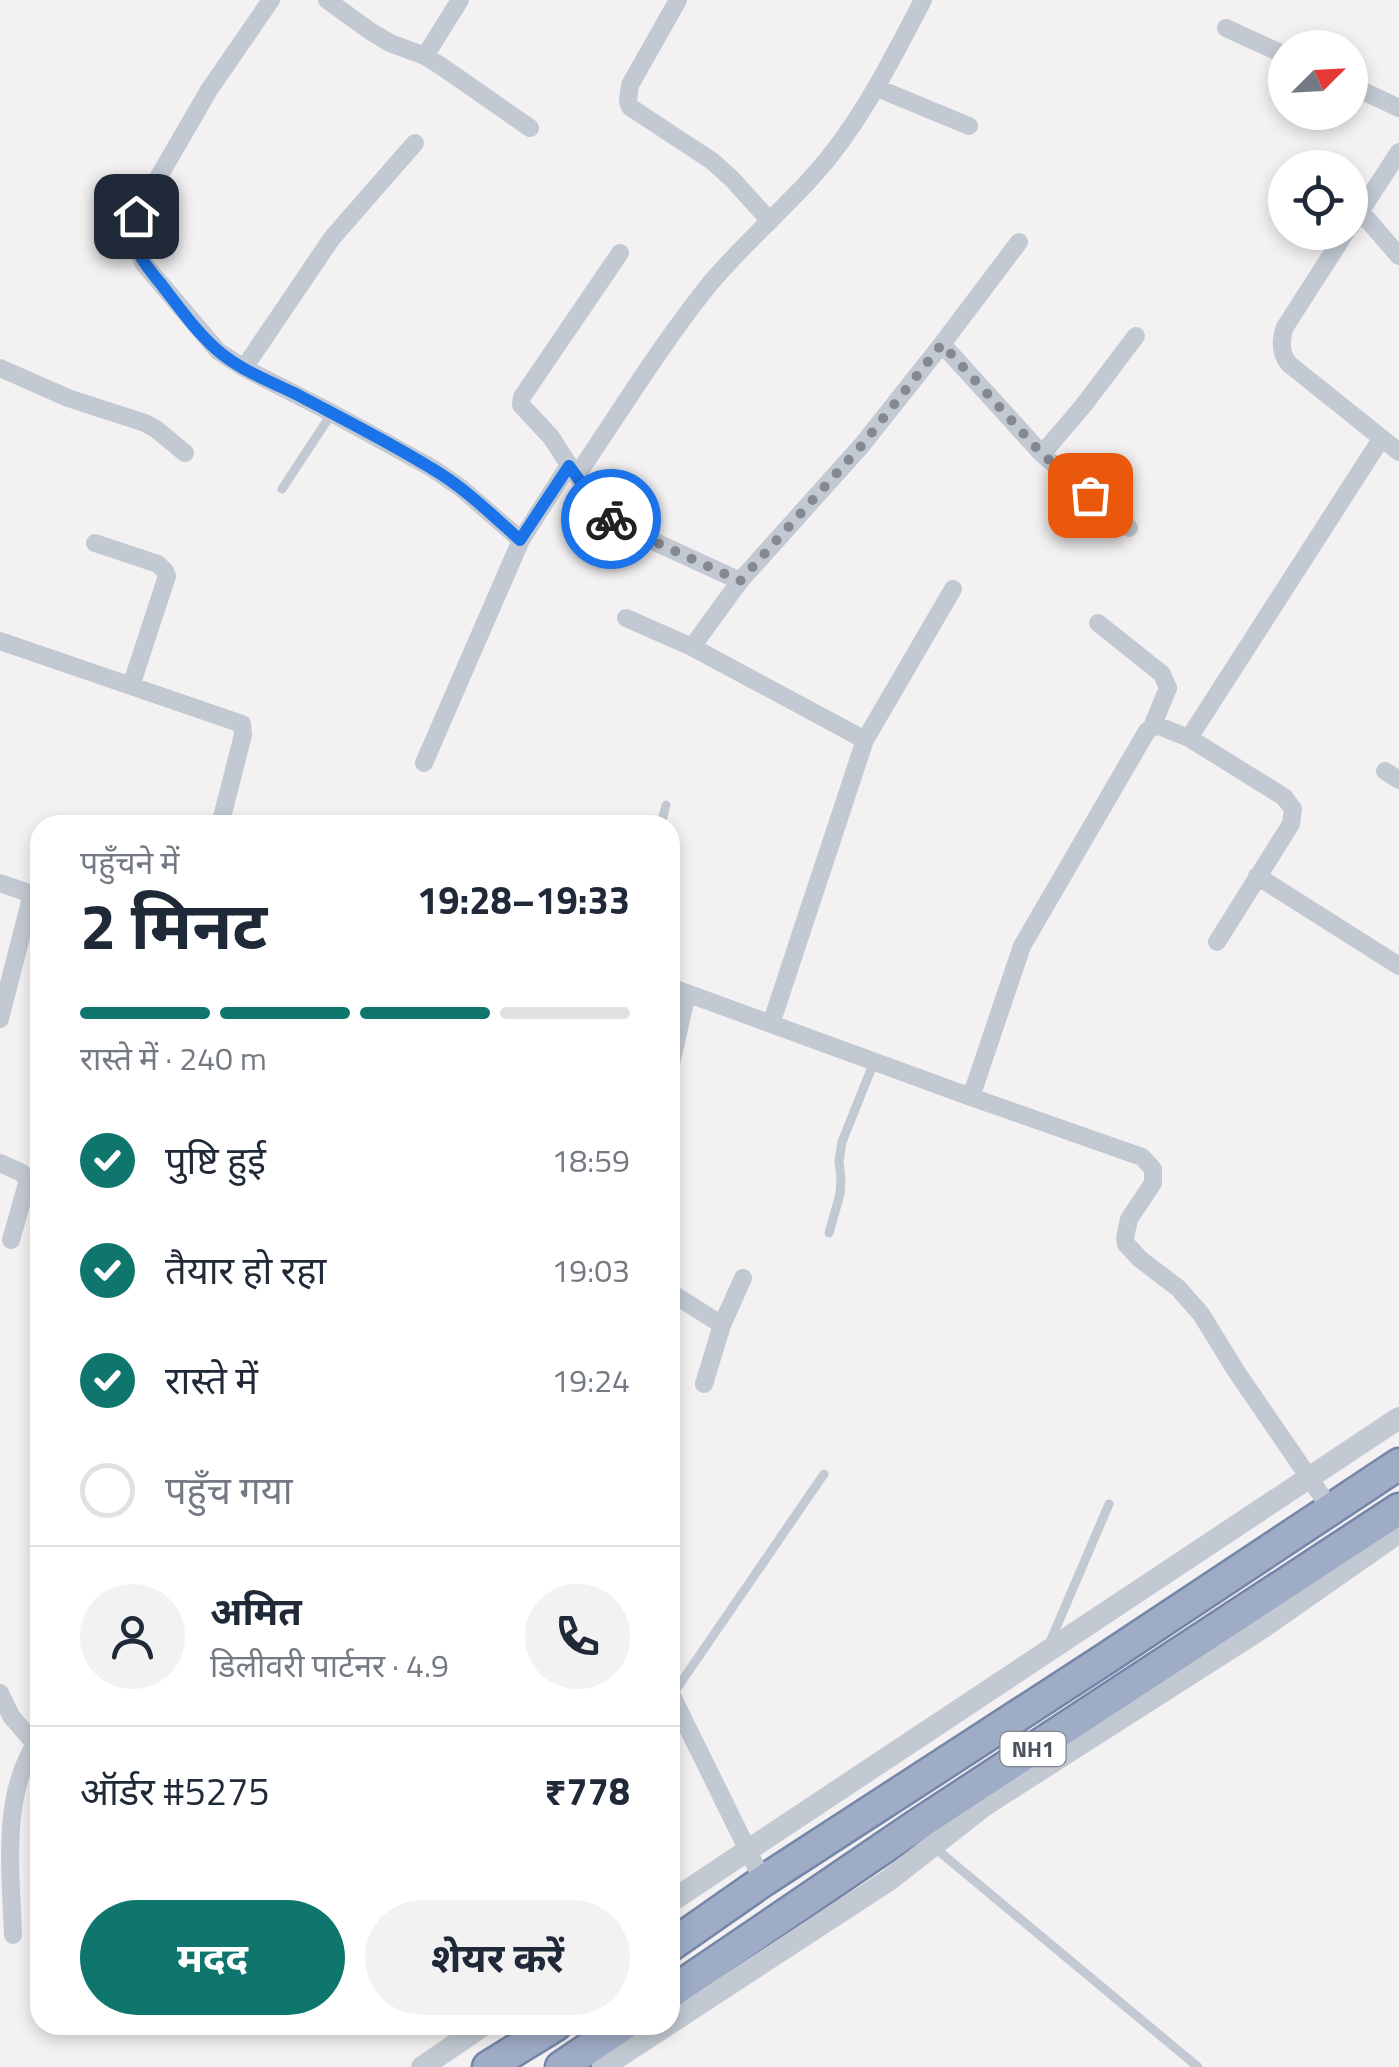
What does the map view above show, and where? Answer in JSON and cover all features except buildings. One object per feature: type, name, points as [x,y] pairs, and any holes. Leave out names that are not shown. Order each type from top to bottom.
[{"type":"highway","name":"NH1","points":[[680,1939],[1399,1464]]},
{"type":"highway","name":"NH1","points":[[680,1987],[925,1836],[1399,1509]]},
{"type":"highway","points":[[488,2067],[540,2035]]},
{"type":"highway","points":[[561,2067],[608,2035]]},
{"type":"street","points":[[270,0],[209,90],[136,216],[133,238],[144,264],[218,351],[432,468],[520,540]]},
{"type":"street","points":[[327,0],[390,43],[424,56],[530,128]]},
{"type":"street","points":[[424,56],[460,0]]},
{"type":"street","points":[[678,0],[630,86],[630,108],[712,161],[770,220]]},
{"type":"street","points":[[424,762],[520,540],[711,282],[815,174],[876,88],[923,0]]},
{"type":"street","points":[[1226,28],[1268,47]]},
{"type":"street","points":[[876,88],[969,126]]},
{"type":"street","points":[[1368,93],[1399,108]]},
{"type":"street","points":[[244,368],[332,238],[415,143]]},
{"type":"street","points":[[1368,199],[1399,152]]},
{"type":"street","points":[[1368,234],[1399,256]]},
{"type":"street","points":[[692,648],[740,581],[862,445],[1019,242]]},
{"type":"street","points":[[1335,250],[1285,327],[1284,357],[1399,452]]},
{"type":"street","points":[[620,253],[520,401],[551,436],[599,507],[618,524],[740,581]]},
{"type":"street","points":[[1042,454],[1136,336]]},
{"type":"street","points":[[942,344],[1042,454],[1130,528]]},
{"type":"street","points":[[0,368],[52,392],[145,424],[185,452]]},
{"type":"street","points":[[1188,738],[1381,439]]},
{"type":"street","points":[[95,543],[158,564],[167,576],[132,686]]},
{"type":"street","points":[[771,1024],[865,740],[953,589]]},
{"type":"street","points":[[626,618],[692,648],[865,740]]},
{"type":"street","points":[[971,1098],[1022,946],[1152,727],[1168,688],[1162,674],[1098,623]]},
{"type":"street","points":[[0,641],[242,724],[243,735],[223,815]]},
{"type":"street","points":[[1152,727],[1162,726],[1188,738],[1290,803],[1291,824],[1217,942]]},
{"type":"street","points":[[1256,876],[1399,966]]},
{"type":"street","points":[[0,883],[30,893]]},
{"type":"street","points":[[0,1019],[30,916]]},
{"type":"street","points":[[680,991],[1142,1157],[1154,1175],[1129,1219],[1126,1244],[1178,1288],[1201,1314],[1330,1508]]},
{"type":"street","points":[[0,1162],[28,1180],[11,1240]]},
{"type":"street","points":[[704,1384],[722,1324],[743,1278]]},
{"type":"street","points":[[680,1298],[722,1324]]},
{"type":"street","points":[[680,1895],[1399,1418]]},
{"type":"street","points":[[680,2016],[889,1880],[925,1836],[986,1805],[1262,1628],[1399,1532]]},
{"type":"street","points":[[0,1693],[12,1716],[30,1734]]},
{"type":"street","points":[[680,1712],[764,1881]]},
{"type":"street","points":[[13,1935],[5,1828],[18,1779],[30,1755]]},
{"type":"street","points":[[422,2067],[469,2035]]},
{"type":"street","points":[[603,2067],[651,2035]]},
{"type":"lane","points":[[282,490],[332,413]]},
{"type":"lane","points":[[664,815],[666,805]]},
{"type":"lane","points":[[828,1233],[840,1194],[838,1161],[842,1142],[874,1062]]},
{"type":"lane","points":[[680,1681],[824,1474]]},
{"type":"lane","points":[[1045,1654],[1110,1504]]},
{"type":"lane","points":[[925,1836],[1198,2067]]},
{"type":"way so far","points":[[611,519],[740,581],[862,445],[942,344],[1042,454],[1090,495]]},
{"type":"route","points":[[136,216],[133,238],[144,264],[204,337],[244,368],[432,468],[520,540],[569,466],[611,519]]}]
